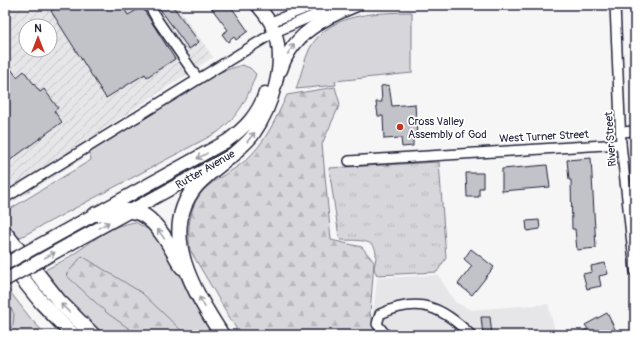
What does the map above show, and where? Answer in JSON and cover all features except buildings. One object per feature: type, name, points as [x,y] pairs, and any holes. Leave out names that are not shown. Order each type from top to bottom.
[{"type":"highway","points":[[189,279],[179,238],[180,218],[184,207],[200,182],[234,154]]},
{"type":"highway","points":[[96,214],[116,211],[145,216],[158,229],[222,335]]},
{"type":"highway","points":[[5,233],[59,302],[93,335]]},
{"type":"highway","points":[[5,256],[42,303],[73,335]]},
{"type":"main road","points":[[271,98],[285,58],[301,36],[326,18],[355,5]]},
{"type":"main road","name":"Rutter Avenue","points":[[5,280],[234,154],[253,136],[271,98],[278,59],[267,21]]},
{"type":"main road","name":"Rutter Avenue","points":[[5,264],[227,141],[246,126],[258,108],[268,83],[272,59],[267,21]]},
{"type":"street","points":[[149,5],[158,21],[198,79]]},
{"type":"street","points":[[5,198],[198,79],[267,21],[314,5]]},
{"type":"street","points":[[267,21],[315,15],[355,5]]},
{"type":"street","name":"River Street","points":[[615,5],[621,144],[635,271]]},
{"type":"street","points":[[621,132],[635,131]]},
{"type":"street","name":"West Turner Street","points":[[349,161],[621,144]]},
{"type":"street","points":[[386,335],[377,324],[380,314],[390,310],[426,305],[455,320],[471,335]]},
{"type":"shaded area","points":[[5,5],[176,5],[213,57],[83,143],[82,159],[5,207]]},
{"type":"shaded area","points":[[438,275],[455,302],[471,310],[548,304],[556,335],[380,335],[373,315],[377,278]]},
{"type":"green space","points":[[412,12],[412,73],[335,81],[336,85],[296,89],[310,48],[319,36],[329,27],[342,21],[369,14]]},
{"type":"green space","points":[[242,65],[250,68],[256,74],[242,106],[232,119],[218,132],[17,239],[5,221],[5,212],[91,160],[90,152],[220,72]]},
{"type":"green space","points":[[335,87],[340,104],[322,144],[331,240],[362,247],[374,262],[370,314],[378,335],[240,335],[190,250],[189,225],[196,200],[207,187],[245,161],[259,146],[287,95]]},
{"type":"green space","points":[[439,162],[446,258],[437,272],[377,275],[374,269],[376,253],[372,244],[356,240],[341,240],[339,237],[329,168]]},
{"type":"green space","points":[[135,222],[149,230],[179,269],[181,278],[191,300],[214,335],[99,335],[72,307],[43,271],[70,257],[111,229]]},
{"type":"green space","points":[[82,256],[142,293],[186,335],[138,335],[107,313],[66,275]]},
{"type":"green space","points":[[7,288],[31,319],[46,335],[5,335],[5,289]]},
{"type":"green space","points":[[5,298],[14,314],[13,326],[5,331]]},
{"type":"place","name":"Cross Valley Assembly of God","points":[[400,127]]}]
